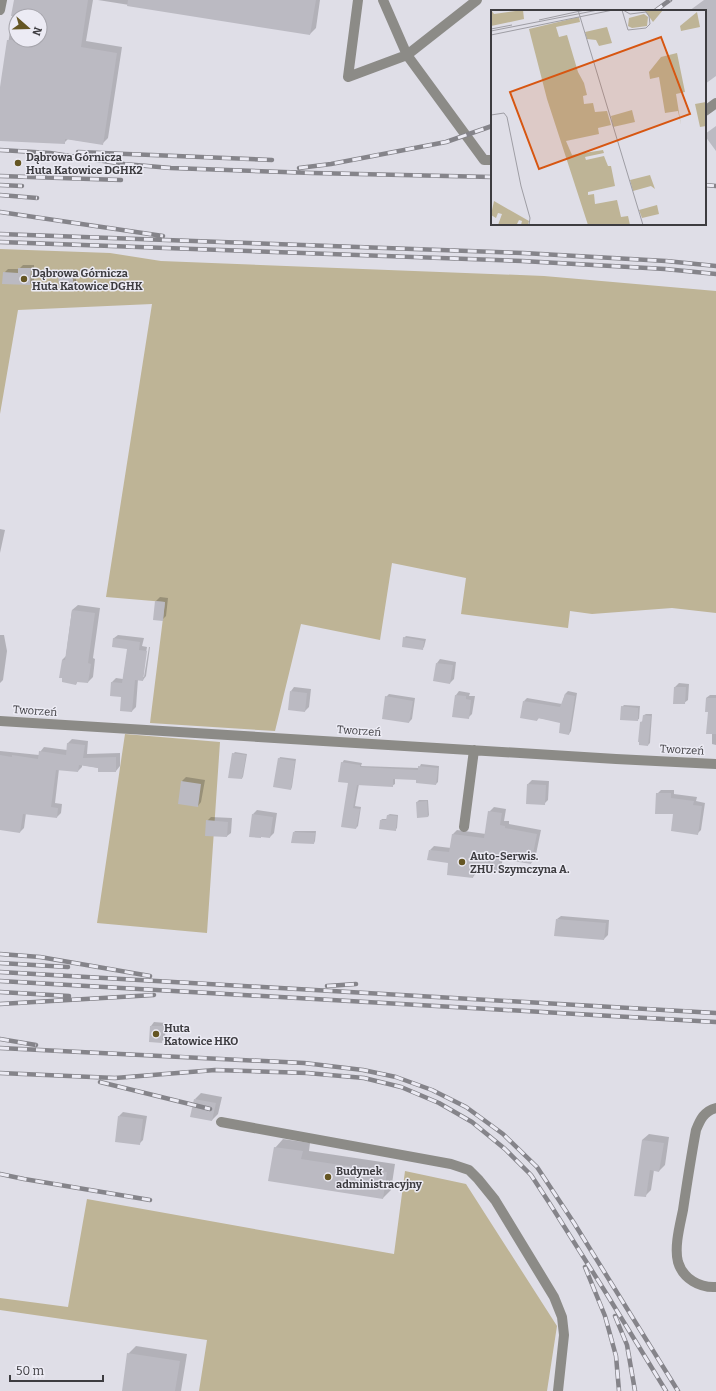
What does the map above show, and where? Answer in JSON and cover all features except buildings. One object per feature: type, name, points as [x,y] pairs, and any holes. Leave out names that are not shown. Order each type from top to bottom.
[{"type":"street","points":[[0,10],[2,0]]},
{"type":"street","points":[[358,0],[348,77],[407,55],[477,0]]},
{"type":"street","points":[[383,0],[407,55],[484,160],[491,160]]},
{"type":"street","points":[[706,110],[716,103]]},
{"type":"street","name":"Tworzeń","points":[[0,721],[716,764]]},
{"type":"street","points":[[464,827],[474,750]]},
{"type":"street","points":[[716,1108],[706,1112],[701,1118],[696,1130],[677,1241],[678,1262],[683,1272],[691,1281],[709,1288],[716,1287]]},
{"type":"street","points":[[221,1122],[451,1164],[469,1170],[494,1200],[554,1297],[562,1317],[564,1335],[558,1391]]},
{"type":"shaded area","points":[[0,249],[110,253],[161,261],[544,276],[716,291],[716,613],[672,608],[592,614],[570,611],[568,628],[461,614],[466,578],[392,563],[380,640],[301,624],[275,731],[150,723],[165,602],[106,597],[152,304],[18,310],[0,414]]},
{"type":"shaded area","points":[[125,734],[220,742],[207,933],[97,923]]},
{"type":"shaded area","points":[[405,1171],[466,1184],[557,1326],[547,1391],[199,1391],[207,1340],[0,1310],[0,1298],[68,1307],[87,1199],[394,1254]]},
{"type":"railway","points":[[656,10],[670,0]]},
{"type":"railway","points":[[299,168],[331,164],[446,142],[491,126]]},
{"type":"railway","points":[[0,150],[50,153],[124,164],[171,168],[491,177]]},
{"type":"railway","points":[[78,152],[272,160]]},
{"type":"railway","points":[[0,176],[121,180]]},
{"type":"railway","points":[[0,185],[22,186]]},
{"type":"railway","points":[[706,185],[716,186]]},
{"type":"railway","points":[[0,195],[37,198]]},
{"type":"railway","points":[[0,212],[163,236]]},
{"type":"railway","points":[[0,234],[523,253],[666,261],[716,266]]},
{"type":"railway","points":[[0,242],[522,261],[665,269],[716,274]]},
{"type":"railway","points":[[0,954],[40,957],[150,976]]},
{"type":"railway","points":[[0,963],[68,967]]},
{"type":"railway","points":[[0,972],[716,1013]]},
{"type":"railway","points":[[0,981],[716,1022]]},
{"type":"railway","points":[[327,986],[356,984]]},
{"type":"railway","points":[[0,992],[69,996]]},
{"type":"railway","points":[[0,1004],[154,995]]},
{"type":"railway","points":[[0,1039],[36,1045]]},
{"type":"railway","points":[[0,1048],[304,1063],[363,1070],[396,1077],[432,1090],[466,1107],[503,1134],[537,1167],[574,1223],[678,1391]]},
{"type":"railway","points":[[0,1073],[115,1078],[215,1070],[307,1073],[364,1078],[401,1087],[439,1103],[472,1122],[505,1149],[531,1175],[666,1391]]},
{"type":"railway","points":[[100,1082],[210,1109]]},
{"type":"railway","points":[[0,1174],[150,1200]]},
{"type":"railway","points":[[585,1267],[605,1316],[616,1356],[619,1391]]},
{"type":"railway","points":[[615,1316],[627,1345],[635,1391]]},
{"type":"place","name":"Dąbrowa Górnicza Huta Katowice DGHK2","points":[[18,163]]},
{"type":"place","name":"Dąbrowa Górnicza Huta Katowice DGHK","points":[[24,279]]},
{"type":"place","name":"Auto-Serwis. ZHU. Szymczyna A.","points":[[462,862]]},
{"type":"place","name":"Huta Katowice HKO","points":[[156,1034]]},
{"type":"place","name":"Budynek administracyjny","points":[[328,1177]]}]
